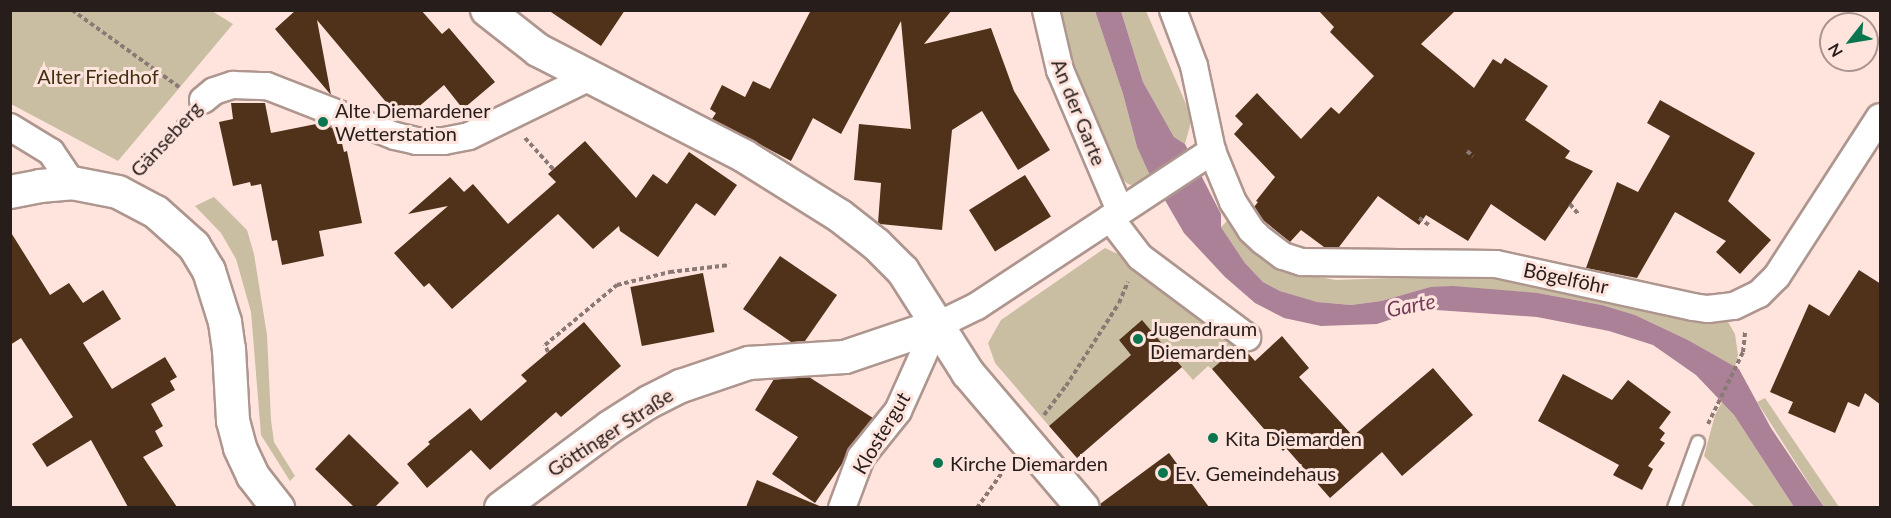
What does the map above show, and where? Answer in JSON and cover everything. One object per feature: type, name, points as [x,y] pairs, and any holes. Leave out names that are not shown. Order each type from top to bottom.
[{"type":"street","points":[[487,10],[538,50],[588,78],[744,156],[840,216],[876,244],[903,271],[968,373],[1083,507]]},
{"type":"street","name":"An der Garte","points":[[1046,10],[1060,70],[1115,214],[1140,257],[1246,337]]},
{"type":"street","name":"Bögelföhr","points":[[1173,10],[1194,66],[1203,157],[1247,224],[1274,250],[1293,260],[1317,264],[1407,261],[1496,264],[1708,309],[1748,301],[1767,287],[1881,117]]},
{"type":"street","name":"Gänseberg","points":[[203,100],[214,91],[232,85],[267,86],[395,136],[431,142],[469,135],[588,78]]},
{"type":"street","points":[[10,128],[51,152],[72,183]]},
{"type":"street","points":[[936,326],[977,306],[1203,157]]},
{"type":"street","points":[[10,192],[72,183],[118,192],[156,212],[176,227],[194,246],[209,271],[228,340],[233,421],[240,448],[253,476],[278,507]]},
{"type":"street","name":"Göttinger Straße","points":[[501,507],[610,427],[681,386],[749,363],[845,357],[936,326]]},
{"type":"street","name":"Klostergut","points":[[842,507],[861,457],[898,411],[936,326]]},
{"type":"lane","points":[[1674,507],[1698,442]]},
{"type":"path","points":[[72,10],[178,86],[203,100]]},
{"type":"path","name":"Gänseberg","points":[[118,192],[168,131],[203,100]]},
{"type":"path","points":[[507,117],[553,169]]},
{"type":"path","points":[[1467,151],[1473,156]]},
{"type":"path","points":[[1570,204],[1578,214]]},
{"type":"path","points":[[1419,218],[1429,225]]},
{"type":"path","points":[[977,507],[1066,386],[1119,303],[1140,257]]},
{"type":"path","points":[[548,352],[545,345],[617,285],[670,272],[730,265]]},
{"type":"path","points":[[670,272],[672,279]]},
{"type":"path","points":[[1713,414],[1737,368]]},
{"type":"green space","name":"Alter Friedhof","points":[[10,11],[212,11],[233,24],[118,161],[11,104]]},
{"type":"green space","points":[[1057,11],[1095,11],[1123,94],[1137,147],[1152,178],[1140,187],[1128,184],[1118,175],[1072,70]]},
{"type":"green space","points":[[1121,11],[1146,11],[1192,118],[1185,144],[1174,137],[1143,82]]},
{"type":"green space","points":[[214,197],[247,230],[254,254],[267,335],[274,442],[295,476],[290,481],[261,435],[251,312],[236,259],[221,233],[195,206]]},
{"type":"green space","points":[[1227,221],[1244,240],[1302,274],[1336,280],[1471,275],[1512,279],[1727,320],[1735,334],[1738,355],[1735,367],[1688,340],[1635,315],[1602,305],[1538,293],[1430,287],[1381,301],[1351,305],[1316,302],[1280,291],[1263,282],[1245,263],[1221,227]]},
{"type":"green space","points":[[1105,248],[1122,256],[1241,344],[1212,369],[1208,366],[1193,380],[1141,321],[1119,340],[1131,355],[1049,426],[995,363],[988,343],[1001,320]]},
{"type":"green space","points":[[1765,398],[1839,507],[1824,507],[1757,402]]},
{"type":"green space","points":[[1722,402],[1734,415],[1794,507],[1755,507],[1704,456],[1715,415]]},
{"type":"water","name":"Garte","points":[[1095,11],[1121,11],[1143,82],[1174,137],[1185,144],[1221,214],[1221,227],[1245,263],[1263,282],[1280,291],[1317,302],[1351,305],[1381,301],[1430,287],[1453,286],[1538,293],[1602,305],[1635,315],[1688,340],[1739,369],[1771,428],[1824,507],[1794,507],[1734,415],[1696,375],[1653,345],[1609,331],[1537,317],[1422,309],[1377,324],[1321,326],[1284,318],[1255,303],[1225,277],[1184,233],[1148,171],[1137,147],[1123,94]]},
{"type":"building","points":[[296,10],[421,10],[442,34],[449,28],[495,82],[463,109],[444,85],[402,121],[317,20],[331,95],[275,29]]},
{"type":"building","points":[[548,10],[625,10],[601,46]]},
{"type":"building","points":[[811,10],[952,10],[924,44],[991,28],[1014,91],[1050,150],[1018,170],[982,111],[952,130],[942,230],[878,223],[881,183],[854,180],[859,124],[911,129],[901,21],[841,134],[813,118],[791,161],[712,119],[716,113],[710,109],[722,85],[745,97],[753,81],[770,89]]},
{"type":"building","points":[[1318,10],[1456,10],[1421,44],[1474,88],[1493,59],[1501,64],[1505,58],[1548,86],[1525,120],[1570,151],[1565,158],[1593,171],[1545,241],[1491,204],[1468,241],[1426,215],[1419,225],[1378,196],[1339,247],[1324,247],[1301,230],[1290,242],[1263,220],[1254,207],[1258,202],[1256,201],[1275,177],[1234,134],[1243,124],[1235,116],[1257,93],[1301,139],[1331,107],[1339,114],[1374,76],[1330,32],[1334,27]]},
{"type":"building","points":[[1660,100],[1755,153],[1728,201],[1771,240],[1740,274],[1716,252],[1726,241],[1675,212],[1637,278],[1586,268],[1617,182],[1638,192],[1670,136],[1647,123]]},
{"type":"building","points":[[231,103],[265,103],[271,133],[321,123],[339,130],[344,152],[347,151],[362,223],[319,231],[324,256],[282,265],[277,240],[272,241],[261,184],[251,186],[250,182],[233,186],[219,122],[233,119]]},
{"type":"building","points":[[585,141],[636,198],[653,174],[667,184],[689,152],[737,185],[715,216],[696,203],[658,257],[620,231],[619,226],[593,249],[558,214],[452,309],[429,283],[424,287],[394,253],[448,206],[408,214],[450,177],[464,192],[473,184],[508,224],[556,182],[548,174]]},
{"type":"building","points":[[1025,175],[1051,217],[995,252],[969,210]]},
{"type":"building","points":[[10,231],[50,295],[69,283],[83,303],[103,290],[121,319],[83,343],[112,389],[165,357],[177,377],[170,381],[175,390],[151,404],[163,426],[155,431],[163,446],[143,457],[177,507],[128,507],[91,440],[47,467],[32,444],[73,417],[21,338],[10,345]]},
{"type":"building","points":[[780,256],[837,295],[805,341],[791,342],[743,309]]},
{"type":"building","points":[[1859,270],[1881,284],[1881,405],[1865,393],[1859,407],[1848,402],[1835,433],[1788,413],[1793,402],[1770,392],[1809,304],[1829,316]]},
{"type":"building","points":[[703,273],[714,332],[642,346],[630,287]]},
{"type":"building","points":[[1142,320],[1182,367],[1077,458],[1049,426],[1131,355],[1119,340]]},
{"type":"building","points":[[584,322],[621,366],[561,417],[556,412],[490,470],[471,450],[427,488],[407,464],[430,444],[428,442],[470,408],[481,421],[527,381],[521,375]]},
{"type":"building","points":[[1282,336],[1309,368],[1299,377],[1353,436],[1433,368],[1473,415],[1402,476],[1382,452],[1330,498],[1286,448],[1283,451],[1212,369],[1236,348],[1247,352],[1255,361]]},
{"type":"building","points":[[1563,374],[1612,400],[1628,380],[1671,412],[1659,428],[1665,433],[1660,440],[1665,443],[1648,466],[1653,469],[1642,490],[1613,475],[1619,465],[1538,421]]},
{"type":"building","points":[[809,377],[873,418],[849,448],[844,461],[815,503],[772,474],[798,437],[755,410],[774,379]]},
{"type":"building","points":[[349,434],[399,483],[375,507],[354,507],[315,469]]},
{"type":"building","name":"Ev. Gemeindehaus","points":[[1169,453],[1209,507],[1101,507],[1100,504]]},
{"type":"building","points":[[757,480],[822,507],[746,507]]},
{"type":"place","name":"Alte Diemardener Wetterstation","points":[[323,122]]},
{"type":"place","name":"Jugendraum Diemarden","points":[[1138,339]]},
{"type":"place","name":"Kita Diemarden","points":[[1213,438]]},
{"type":"place","name":"Kirche Diemarden","points":[[938,463]]},
{"type":"place","name":"Ev. Gemeindehaus","points":[[1163,473]]}]
